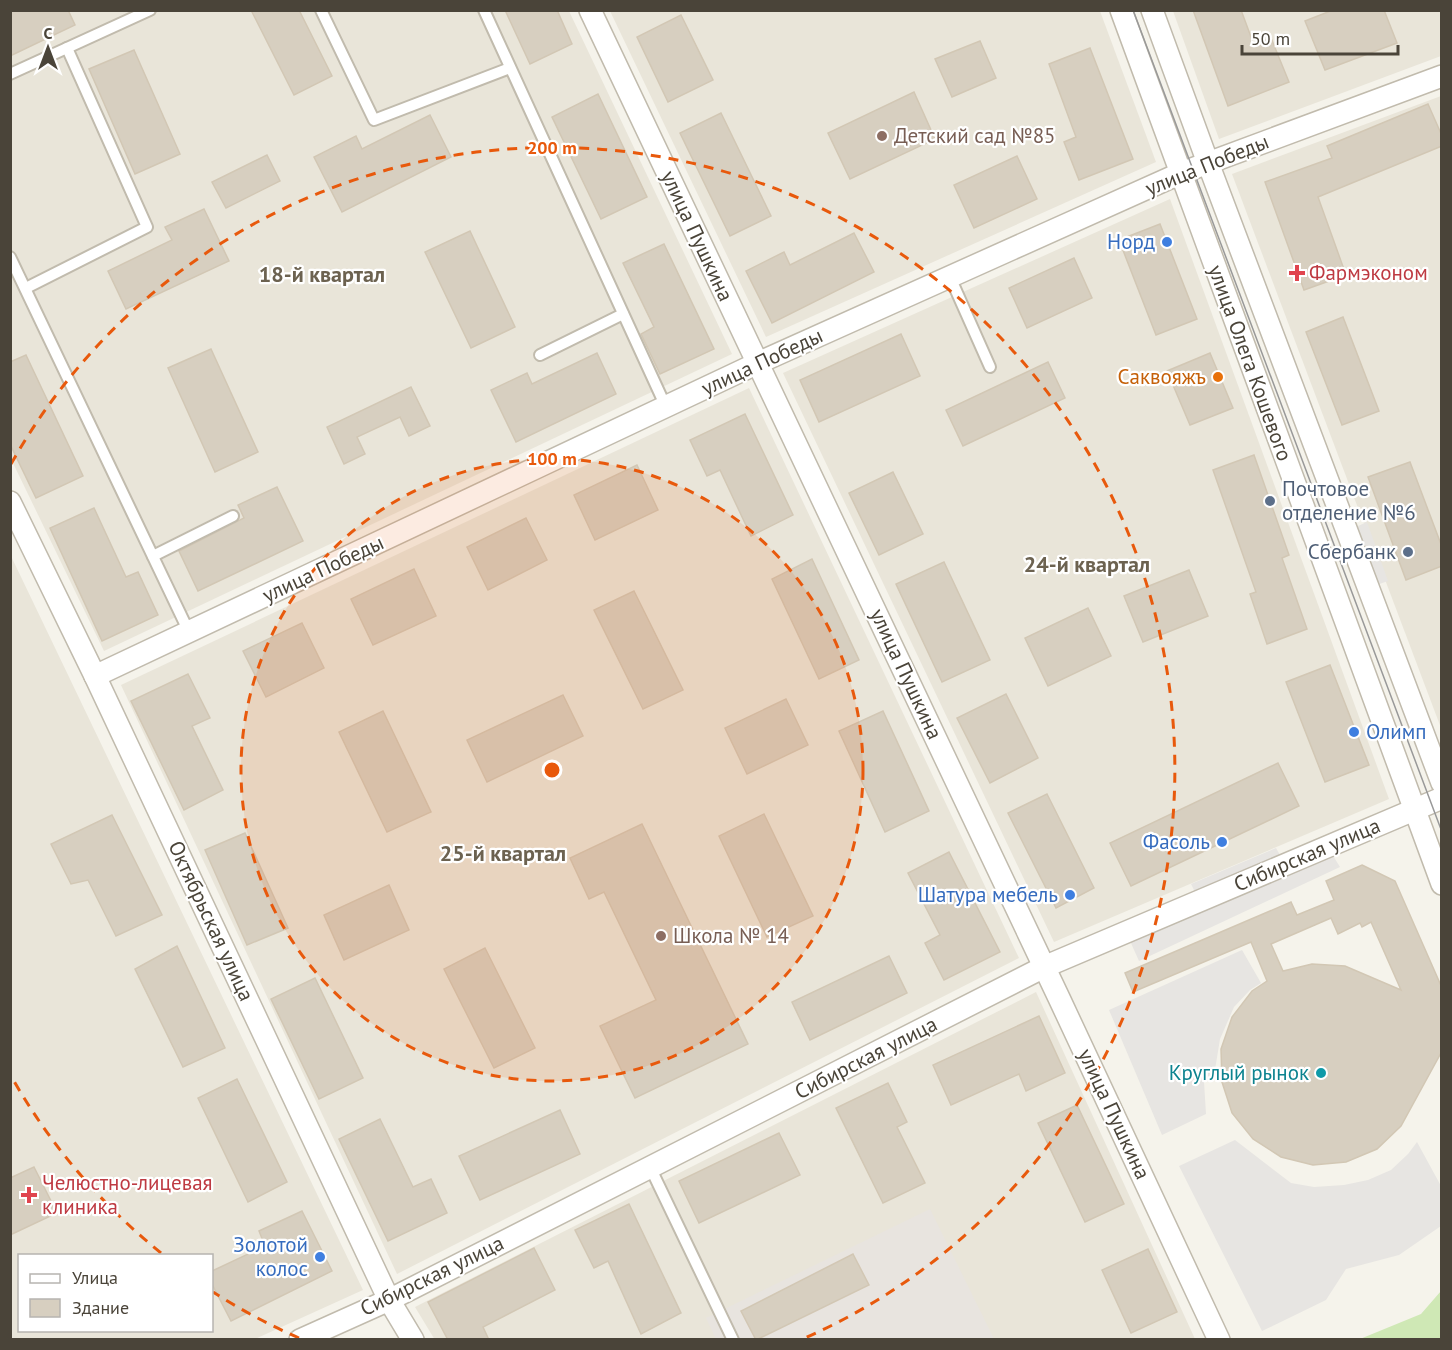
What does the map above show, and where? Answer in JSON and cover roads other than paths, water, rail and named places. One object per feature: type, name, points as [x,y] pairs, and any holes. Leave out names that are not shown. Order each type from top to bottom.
[{"type":"street","name":"улица Пушкина","points":[[590,10],[1219,1340]]},
{"type":"street","name":"улица Олега Кошевого","points":[[1120,10],[1442,884]]},
{"type":"street","name":"улица Олега Кошевого","points":[[1152,10],[1442,783]]},
{"type":"street","name":"улица Победы","points":[[96,676],[758,363],[1181,173],[1442,76]]},
{"type":"street","name":"Октябрьская улица","points":[[10,502],[96,676],[389,1300],[412,1340]]},
{"type":"street","name":"Сибирская улица","points":[[300,1340],[389,1300],[1044,967],[1442,798]]},
{"type":"lane","points":[[10,74],[150,10]]},
{"type":"lane","points":[[321,10],[374,120],[510,68]]},
{"type":"lane","points":[[484,10],[666,407]]},
{"type":"lane","points":[[26,288],[147,227],[67,48]]},
{"type":"lane","points":[[10,257],[189,632]]},
{"type":"lane","points":[[950,277],[990,367]]},
{"type":"lane","points":[[540,356],[623,314]]},
{"type":"lane","points":[[153,556],[233,516]]},
{"type":"lane","points":[[650,1167],[733,1340]]},
{"type":"tram line","points":[[1133,10],[1442,832]]},
{"type":"place","name":"Детский сад №85","points":[[882,136]]},
{"type":"place","name":"Норд","points":[[1167,242]]},
{"type":"place","name":"Фармэконом","points":[[1297,273]]},
{"type":"place","name":"Саквояжъ","points":[[1218,377]]},
{"type":"place","name":"Почтовое отделение №6","points":[[1270,501]]},
{"type":"place","name":"Сбербанк","points":[[1408,552]]},
{"type":"place","name":"Олимп","points":[[1354,732]]},
{"type":"place","name":"Фасоль","points":[[1222,842]]},
{"type":"place","name":"Шатура мебель","points":[[1070,895]]},
{"type":"place","name":"Школа № 14","points":[[661,936]]},
{"type":"place","name":"Круглый рынок","points":[[1321,1073]]},
{"type":"place","name":"Челюстно-лицевая клиника","points":[[29,1195]]},
{"type":"place","name":"Золотой колос","points":[[320,1257]]},
{"type":"district","name":"18-й квартал","points":[[322,274]]},
{"type":"district","name":"24-й квартал","points":[[1087,564]]},
{"type":"district","name":"25-й квартал","points":[[503,853]]}]
